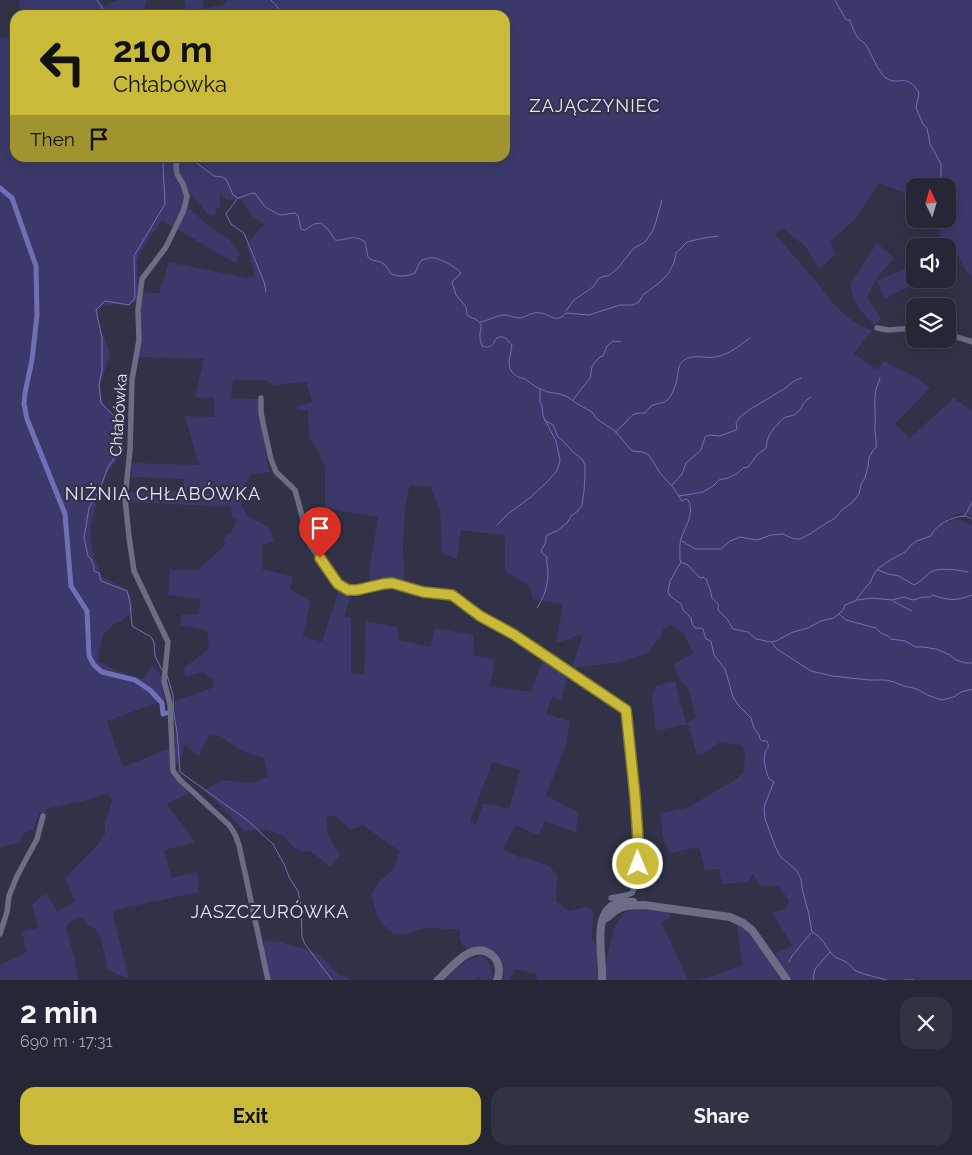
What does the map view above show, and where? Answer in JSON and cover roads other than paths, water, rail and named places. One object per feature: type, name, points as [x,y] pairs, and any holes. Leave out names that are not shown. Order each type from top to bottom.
[{"type":"street","name":"Chłabówka","points":[[177,162],[177,174],[183,184],[187,197],[185,206],[166,247],[142,279],[138,310],[139,340],[132,380],[130,450],[125,498],[129,537],[134,571],[168,642],[164,681],[170,704],[172,768],[174,773],[190,791],[226,822],[235,834],[268,980]]},
{"type":"street","points":[[877,328],[888,330],[906,329]]},
{"type":"street","points":[[956,337],[972,342]]},
{"type":"street","points":[[261,398],[263,422],[271,459],[276,472],[295,490],[310,545],[338,584],[348,590],[357,590],[392,583],[423,592],[452,595],[480,616],[513,634],[626,710],[639,859],[632,893],[611,898]]},
{"type":"street","points":[[0,934],[8,912],[8,896],[37,839],[43,816]]},
{"type":"street","points":[[602,980],[599,934],[604,914],[618,903],[628,901],[644,905],[725,915],[741,922],[756,934],[787,980]]},
{"type":"street","points":[[438,980],[464,956],[470,952],[479,951],[489,954],[496,961],[499,970],[497,980]]},
{"type":"waterway","points":[[97,0],[104,10]]},
{"type":"waterway","points":[[271,0],[280,10]]},
{"type":"waterway","points":[[835,0],[845,18],[850,20],[858,38],[866,45],[883,75],[891,80],[906,81],[914,86],[919,93],[916,108],[923,124],[927,128],[930,144],[941,164],[941,178]]},
{"type":"waterway","points":[[162,670],[155,656],[154,642],[151,637],[132,626],[127,591],[101,581],[99,573],[94,571],[94,565],[88,556],[84,538],[89,508],[99,491],[108,467],[121,448],[115,417],[101,403],[99,385],[102,370],[102,338],[96,310],[105,301],[129,305],[135,298],[134,256],[165,204],[164,162]]},
{"type":"waterway","points":[[195,162],[214,176],[226,179],[233,195],[238,198],[255,193],[265,207],[280,215],[295,213],[298,216],[301,229],[305,230],[314,224],[321,223],[328,229],[335,240],[361,239],[365,242],[368,257],[381,262],[391,274],[403,276],[415,273],[422,260],[430,258],[438,259],[453,266],[461,273],[452,282],[456,295],[466,307],[467,315],[480,323],[482,346],[491,346],[497,338],[505,338],[512,345],[509,362],[513,373],[536,387],[568,397],[592,412],[597,419],[615,431],[632,451],[643,452],[649,455],[660,473],[682,501],[688,500],[690,515],[680,541],[681,562],[670,581],[668,591],[670,596],[681,604],[683,610],[691,618],[695,628],[703,629],[706,639],[711,641],[714,655],[725,669],[733,697],[751,718],[760,739],[767,741],[768,746],[764,756],[765,766],[769,779],[774,782],[765,804],[765,819],[780,856],[796,870],[801,879],[812,932],[821,939],[834,956],[847,963],[856,971],[887,980]]},
{"type":"waterway","points":[[0,188],[12,198],[36,266],[37,315],[32,360],[24,404],[27,419],[65,514],[71,586],[87,611],[89,656],[94,665],[102,672],[135,680],[150,690],[162,703],[163,714],[166,713]]},
{"type":"waterway","points":[[237,199],[226,214],[231,224],[244,233],[264,282],[266,292]]},
{"type":"waterway","points":[[566,311],[574,300],[593,287],[599,278],[608,276],[617,269],[634,248],[645,242],[655,225],[662,200]]},
{"type":"waterway","points":[[480,322],[503,315],[518,318],[537,313],[554,318],[559,318],[566,313],[589,315],[620,305],[633,305],[639,302],[643,295],[668,274],[674,263],[676,253],[687,242],[718,236]]},
{"type":"waterway","points":[[616,433],[633,415],[645,413],[655,404],[668,400],[677,381],[679,367],[683,361],[691,357],[716,357],[726,354],[750,338]]},
{"type":"waterway","points":[[573,400],[590,378],[592,367],[603,356],[607,346],[613,341],[621,342]]},
{"type":"waterway","points":[[672,485],[682,474],[686,463],[701,450],[705,437],[709,435],[720,436],[736,430],[736,423],[740,417],[801,378]]},
{"type":"waterway","points":[[682,541],[695,549],[721,549],[730,541],[740,537],[757,540],[771,535],[783,534],[794,539],[800,539],[834,519],[859,494],[869,458],[876,448],[875,400],[880,378]]},
{"type":"waterway","points":[[497,525],[549,480],[559,465],[560,460],[556,441],[543,416],[540,390]]},
{"type":"waterway","points":[[679,496],[703,492],[719,480],[728,478],[743,468],[748,467],[757,455],[766,448],[768,437],[783,418],[796,414],[811,397]]},
{"type":"waterway","points":[[537,608],[544,596],[547,582],[547,557],[541,551],[546,542],[546,537],[567,523],[582,505],[585,476],[585,465],[582,459],[558,437],[553,425],[544,420]]},
{"type":"waterway","points":[[964,516],[972,502]]},
{"type":"waterway","points":[[681,562],[688,565],[700,578],[703,577],[707,580],[712,598],[718,605],[718,610],[733,629],[748,632],[756,639],[771,642],[821,621],[834,618],[843,610],[845,605],[855,601],[870,583],[878,569],[887,562],[905,552],[917,541],[931,536],[936,528],[950,519],[960,516],[972,519]]},
{"type":"waterway","points":[[878,570],[899,576],[914,585],[934,570],[949,569],[968,572]]},
{"type":"waterway","points":[[857,600],[872,598],[892,600],[904,597],[913,600],[933,595],[953,600],[972,595]]},
{"type":"waterway","points":[[893,601],[912,611]]},
{"type":"waterway","points":[[839,614],[846,620],[876,628],[891,639],[905,641],[916,647],[936,649],[956,660],[972,663]]},
{"type":"waterway","points":[[772,643],[777,649],[811,671],[832,676],[886,680],[917,689],[942,700],[972,689]]},
{"type":"waterway","points":[[167,675],[173,695],[180,772],[247,820],[273,844],[298,891],[301,906],[302,937],[305,944],[332,980]]},
{"type":"waterway","points":[[789,962],[811,933]]},
{"type":"waterway","points":[[813,980],[815,969],[830,952]]},
{"type":"waterway","points":[[905,980],[914,980]]},
{"type":"district","name":"ZAJĄCZYNIEC","points":[[595,106]]},
{"type":"district","name":"NIŻNIA CHŁABÓWKA","points":[[163,494]]},
{"type":"district","name":"JASZCZURÓWKA","points":[[270,912]]}]
